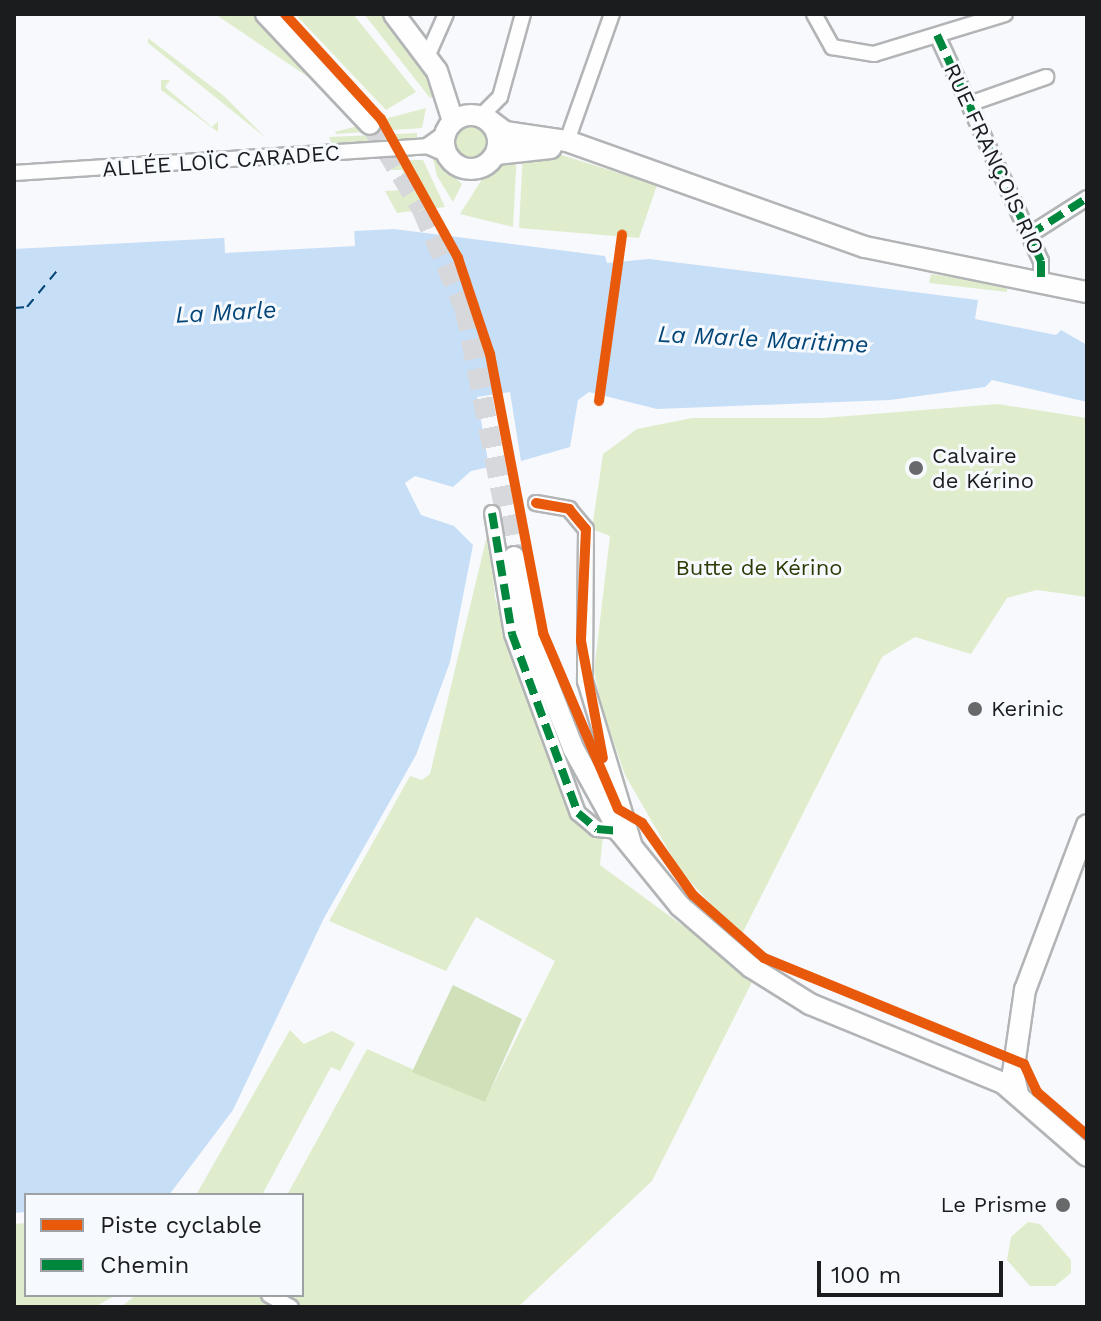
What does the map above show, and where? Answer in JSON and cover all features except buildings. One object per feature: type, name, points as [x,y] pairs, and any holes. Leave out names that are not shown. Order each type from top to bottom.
[{"type":"main road","points":[[266,14],[370,124]]},
{"type":"main road","points":[[394,14],[432,64],[498,136],[496,154]]},
{"type":"main road","points":[[432,64],[443,138],[469,169],[496,154],[542,147],[610,160]]},
{"type":"main road","points":[[443,138],[483,117]]},
{"type":"main road","points":[[483,117],[505,132],[567,141],[610,160],[865,247],[1087,292]]},
{"type":"main road","points":[[514,557],[549,690],[619,831],[699,924],[773,982],[959,1067],[1043,1117]]},
{"type":"main road","points":[[1018,1094],[1018,1035],[1037,950],[1086,833]]},
{"type":"main road","points":[[987,1082],[1018,1035]]},
{"type":"main road","points":[[987,1082],[1018,1094],[1087,1156]]},
{"type":"street","points":[[432,64],[446,14]]},
{"type":"street","points":[[483,117],[500,97],[523,14]]},
{"type":"street","points":[[567,141],[612,14]]},
{"type":"street","points":[[814,14],[821,36],[843,52],[880,53],[981,18],[1005,14]]},
{"type":"street","name":"RUE FRANÇOIS RIO","points":[[937,35],[1029,235],[1041,283]]},
{"type":"street","points":[[969,104],[1046,77]]},
{"type":"street","name":"ALLÉE LOÏC CARADEC","points":[[14,173],[443,138]]},
{"type":"street","points":[[1029,235],[1087,198]]},
{"type":"street","points":[[536,503],[569,509],[586,529],[585,681],[595,735],[633,821],[638,856]]},
{"type":"street","points":[[492,513],[512,634],[578,813],[597,829],[619,831]]},
{"type":"street","points":[[273,1297],[291,1307]]},
{"type":"green space","points":[[215,14],[253,14],[316,72],[317,83]]},
{"type":"green space","points":[[295,14],[353,14],[416,92],[386,110]]},
{"type":"green space","points":[[364,14],[386,14],[443,94],[430,98]]},
{"type":"green space","points":[[148,38],[224,96],[266,138],[148,43]]},
{"type":"green space","points":[[161,80],[170,80],[165,87],[212,127],[218,121],[218,132],[161,90]]},
{"type":"green space","points":[[426,108],[422,128],[335,132]]},
{"type":"green space","points":[[471,123],[484,128],[489,141],[484,154],[471,159],[458,154],[453,141],[458,128]]},
{"type":"green space","points":[[417,133],[417,141],[333,147],[329,137]]},
{"type":"green space","points":[[523,151],[549,151],[657,185],[639,238],[519,228]]},
{"type":"green space","points":[[517,152],[513,227],[460,214],[484,176]]},
{"type":"green space","points":[[432,155],[462,184],[453,202],[437,176]]},
{"type":"green space","points":[[389,160],[423,160],[445,207],[397,213],[385,191],[404,190],[403,170],[390,170]]},
{"type":"green space","points":[[931,274],[1007,286],[1007,292],[929,283]]},
{"type":"green space","name":"Butte de Kérino","points":[[998,404],[1087,418],[1087,597],[1037,590],[1007,598],[971,654],[915,637],[882,657],[741,936],[681,872],[625,775],[602,708],[594,671],[610,536],[592,529],[603,454],[637,429],[692,418],[823,418]]},
{"type":"green space","points":[[489,527],[495,598],[572,820],[603,836],[600,865],[754,978],[652,1181],[518,1307],[121,1307],[134,1297],[304,1297],[304,1193],[288,1193],[367,1049],[485,1101],[555,961],[476,917],[446,971],[329,921],[410,776],[422,780],[430,774]]},
{"type":"green space","points":[[453,985],[522,1019],[485,1102],[412,1072]]},
{"type":"green space","points":[[290,1030],[304,1044],[332,1031],[355,1043],[340,1071],[331,1067],[263,1193],[197,1193]]},
{"type":"green space","points":[[1028,1222],[1040,1224],[1071,1260],[1071,1273],[1055,1286],[1030,1286],[1007,1260],[1011,1237]]},
{"type":"green space","points":[[24,1223],[24,1297],[112,1297],[95,1307],[14,1307],[14,1224]]},
{"type":"water","points":[[394,229],[605,256],[607,263],[649,259],[978,300],[975,319],[1056,335],[1061,330],[1087,345],[1087,402],[992,380],[985,387],[890,400],[657,409],[589,392],[578,400],[570,447],[521,461],[510,392],[477,397],[489,467],[471,471],[453,487],[415,476],[405,483],[421,515],[454,526],[473,545],[450,662],[416,755],[324,918],[233,1110],[171,1193],[24,1193],[24,1212],[14,1213],[14,249]]},
{"type":"pier","points":[[354,225],[355,246],[225,253],[224,231]]},
{"type":"ferry route","points":[[14,308],[27,307],[61,266]]},
{"type":"tunnel","points":[[370,124],[422,210],[465,310],[514,557]]},
{"type":"marked path","points":[[937,35],[1041,261],[1041,283]]},
{"type":"marked path","points":[[1029,235],[1087,198]]},
{"type":"marked path","points":[[492,513],[512,634],[578,813],[597,829],[619,831]]},
{"type":"cycle path","points":[[285,14],[381,119],[458,258],[490,354],[543,633],[618,809],[642,823],[693,895],[764,958],[1024,1064],[1037,1092],[1087,1135]]},
{"type":"cycle path","points":[[599,401],[622,235]]},
{"type":"cycle path","points":[[536,503],[569,509],[586,529],[581,641],[603,758]]},
{"type":"place","name":"Calvaire de Kérino","points":[[916,468]]},
{"type":"place","name":"Kerinic","points":[[975,709]]},
{"type":"place","name":"Le Prisme","points":[[1063,1205]]},
{"type":"water label","name":"La Marle","points":[[226,313]]},
{"type":"water label","name":"La Marle Maritime","points":[[763,340]]}]
